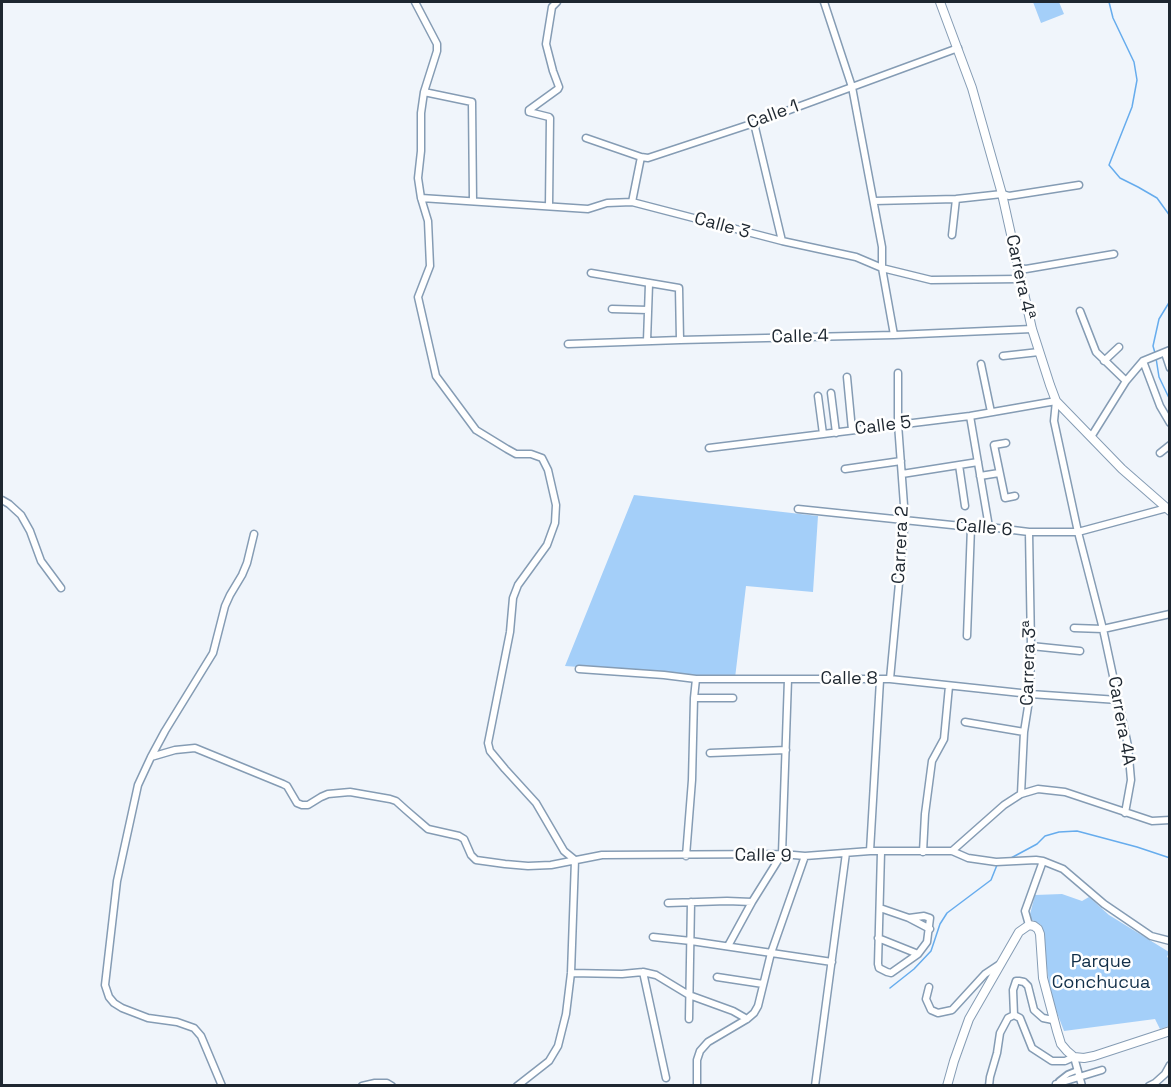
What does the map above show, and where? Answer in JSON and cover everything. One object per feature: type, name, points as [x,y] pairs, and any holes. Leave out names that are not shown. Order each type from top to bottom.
[{"type":"street","points":[[415,2],[437,44],[424,92],[421,113],[418,178],[428,221],[430,266],[418,297],[436,376],[476,430],[516,454],[531,454],[542,458],[548,470],[556,505],[555,523],[547,545],[518,585],[513,598],[510,632],[488,743],[490,751],[497,760],[536,803],[564,852],[575,860],[571,973],[566,1014],[558,1046],[549,1061],[517,1086]]},
{"type":"street","points":[[549,206],[550,118],[529,112],[559,87],[546,44],[552,7],[557,2]]},
{"type":"street","points":[[824,2],[852,87],[882,247],[882,268],[894,335]]},
{"type":"street","name":"Carrera 4ª","points":[[940,2],[972,88],[1002,194],[1032,329],[1056,401],[1122,469],[1168,510]]},
{"type":"street","name":"Calle 1","points":[[641,157],[648,158],[754,123],[958,48]]},
{"type":"street","points":[[424,92],[472,102],[473,201]]},
{"type":"street","points":[[754,123],[782,241]]},
{"type":"street","points":[[586,138],[641,157],[632,202]]},
{"type":"street","points":[[874,201],[956,199],[1002,194],[1010,196],[1079,185]]},
{"type":"street","name":"Calle 3","points":[[421,198],[588,209],[607,203],[632,202],[782,241],[856,257],[882,268],[931,280],[1020,279]]},
{"type":"street","points":[[952,236],[956,199]]},
{"type":"street","points":[[1018,268],[1026,269],[1114,254]]},
{"type":"street","points":[[591,273],[679,288],[680,340]]},
{"type":"street","points":[[647,341],[649,284]]},
{"type":"street","points":[[612,309],[648,310]]},
{"type":"street","points":[[1080,311],[1096,352],[1126,381]]},
{"type":"street","name":"Calle 4","points":[[568,344],[1032,329]]},
{"type":"street","points":[[1104,361],[1119,347]]},
{"type":"street","points":[[1003,356],[1039,352]]},
{"type":"street","points":[[1090,437],[1126,381],[1143,361],[1161,355],[1170,368]]},
{"type":"street","points":[[1143,361],[1160,406],[1170,423]]},
{"type":"street","points":[[981,364],[991,412]]},
{"type":"street","name":"Carrera 2","points":[[890,680],[905,519],[898,424],[898,374]]},
{"type":"street","points":[[847,377],[852,430]]},
{"type":"street","points":[[831,393],[836,433]]},
{"type":"street","points":[[818,396],[823,434]]},
{"type":"street","name":"Calle 5","points":[[709,448],[970,416],[1056,401]]},
{"type":"street","name":"Carrera 4A","points":[[1056,401],[1054,422],[1128,746],[1131,780],[1125,813]]},
{"type":"street","points":[[970,416],[989,527]]},
{"type":"street","points":[[1006,443],[994,445],[1005,498],[1015,496]]},
{"type":"street","points":[[1160,453],[1170,445]]},
{"type":"street","points":[[845,469],[901,461]]},
{"type":"street","points":[[902,474],[978,462]]},
{"type":"street","points":[[959,465],[965,506]]},
{"type":"street","points":[[980,476],[999,473]]},
{"type":"street","points":[[2,501],[21,515],[30,531],[40,561],[61,588]]},
{"type":"street","name":"Calle 6","points":[[798,509],[1029,532],[1078,532],[1168,510]]},
{"type":"street","points":[[967,636],[971,527]]},
{"type":"street","name":"Carrera 3ª","points":[[1021,794],[1024,732],[1030,694],[1029,532]]},
{"type":"street","points":[[222,1086],[201,1036],[194,1028],[177,1022],[148,1018],[122,1008],[109,997],[105,985],[117,881],[135,794],[165,730],[213,653],[225,606],[243,575],[254,534]]},
{"type":"street","points":[[1074,628],[1103,629],[1170,614]]},
{"type":"street","points":[[1031,646],[1080,651]]},
{"type":"street","name":"Calle 8","points":[[579,669],[696,679],[890,680],[1118,700]]},
{"type":"street","points":[[686,856],[696,679]]},
{"type":"street","points":[[728,946],[752,902],[783,854],[788,679]]},
{"type":"street","points":[[870,851],[880,680]]},
{"type":"street","points":[[923,852],[925,813],[932,762],[944,740],[949,686]]},
{"type":"street","points":[[694,698],[733,698]]},
{"type":"street","points":[[965,722],[1024,732]]},
{"type":"street","name":"Calle 9","points":[[151,757],[175,750],[195,748],[287,786],[297,803],[302,805],[308,805],[328,794],[350,792],[390,799],[396,801],[428,830],[464,839],[471,855],[483,862],[528,866],[551,865],[602,855],[783,854],[805,856],[870,851],[952,851],[968,858],[996,862],[1043,861]]},
{"type":"street","points":[[710,753],[786,750]]},
{"type":"street","points":[[952,851],[1004,806],[1021,794],[1038,789],[1065,792],[1152,821],[1170,820]]},
{"type":"street","points":[[881,852],[879,968],[891,973],[918,954],[927,942],[930,929],[929,916],[909,918]]},
{"type":"street","points":[[815,1086],[846,853]]},
{"type":"street","points":[[697,1086],[697,1060],[700,1051],[708,1042],[747,1019],[758,1006],[771,953],[805,856]]},
{"type":"street","points":[[1029,925],[1025,911],[1043,861],[1063,868],[1104,904],[1151,936],[1170,941]]},
{"type":"street","points":[[689,1019],[691,902]]},
{"type":"street","points":[[668,903],[752,902]]},
{"type":"street","points":[[880,908],[909,918],[930,929]]},
{"type":"street","points":[[947,1086],[969,1019],[1019,932],[1029,925]]},
{"type":"street","points":[[1029,925],[1038,929],[1040,934],[1043,978],[1053,1020],[1061,1044],[1074,1057],[1082,1086]]},
{"type":"street","points":[[653,937],[691,940],[832,962]]},
{"type":"street","points":[[878,938],[918,954]]},
{"type":"street","points":[[929,987],[926,999],[931,1010],[938,1013],[952,1010],[985,974],[1000,964]]},
{"type":"street","points":[[571,973],[643,972],[656,975],[689,995],[733,1011],[747,1019]]},
{"type":"street","points":[[643,972],[666,1078]]},
{"type":"street","points":[[717,977],[763,984]]},
{"type":"street","points":[[1014,1015],[1013,990],[1016,981],[1020,981],[1028,986],[1034,1010],[1043,1018],[1053,1020]]},
{"type":"street","points":[[1014,1015],[1020,1018],[1032,1048],[1052,1061],[1094,1056],[1170,1032]]},
{"type":"street","points":[[989,1086],[1000,1033],[1008,1018],[1014,1015]]},
{"type":"street","points":[[1149,1086],[1165,1074],[1170,1065]]},
{"type":"street","points":[[1056,1085],[1078,1073],[1102,1070]]},
{"type":"street","points":[[362,1086],[387,1083],[392,1086]]},
{"type":"green space","points":[[1033,2],[1059,2],[1064,14],[1041,23]]},
{"type":"green space","points":[[634,495],[818,516],[813,592],[746,586],[735,678],[565,666]]},
{"type":"green space","name":"Parque Conchucua","points":[[1062,894],[1082,901],[1089,897],[1109,915],[1169,952],[1167,957],[1170,959],[1169,1026],[1160,1029],[1155,1019],[1064,1031],[1051,997],[1041,925],[1029,918],[1035,895]]},
{"type":"waterway","points":[[1109,2],[1113,18],[1134,62],[1137,80],[1132,107],[1109,165],[1120,178],[1157,198],[1170,216]]},
{"type":"waterway","points":[[1155,353],[1153,346],[1159,319],[1170,301]]},
{"type":"waterway","points":[[1156,358],[1159,377],[1170,400]]},
{"type":"waterway","points":[[1011,858],[1037,844],[1045,836],[1077,831],[1170,858]]},
{"type":"waterway","points":[[890,988],[914,969],[931,951],[940,924],[947,913],[991,880],[999,865]]}]
